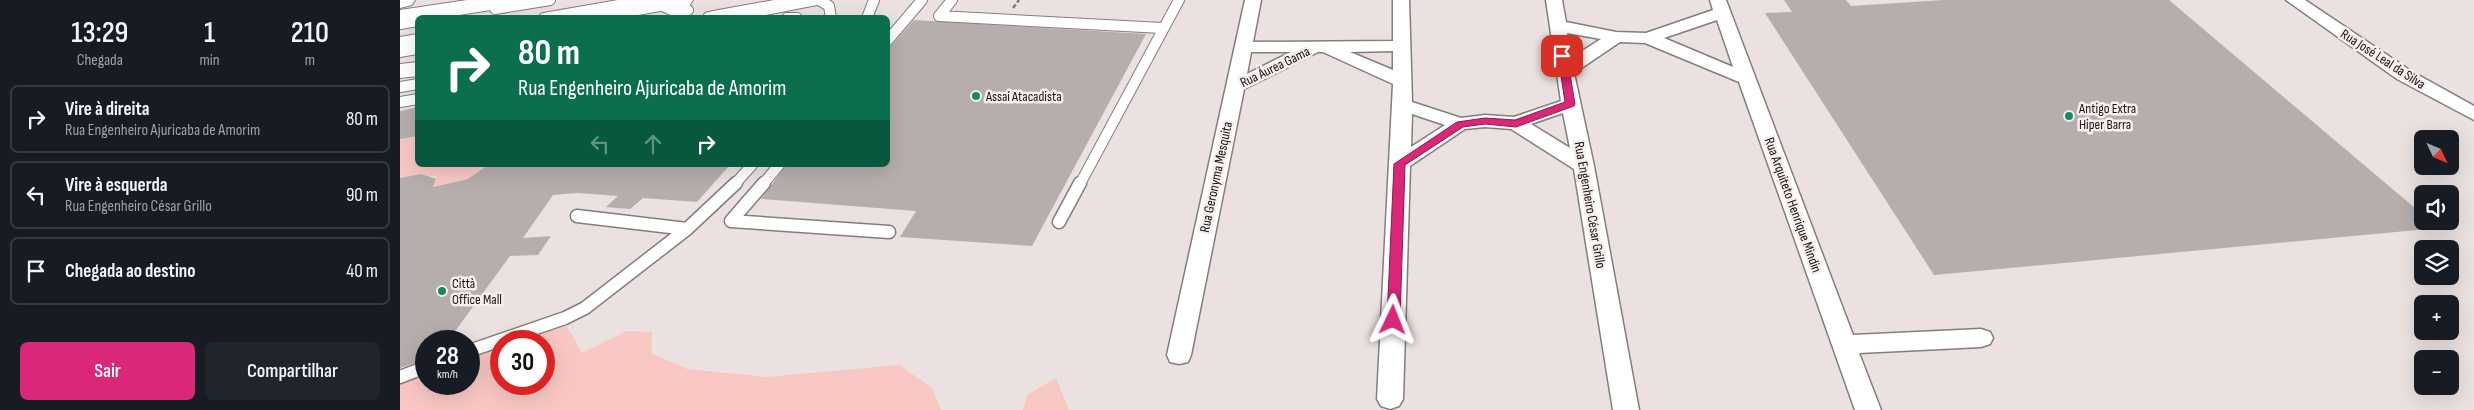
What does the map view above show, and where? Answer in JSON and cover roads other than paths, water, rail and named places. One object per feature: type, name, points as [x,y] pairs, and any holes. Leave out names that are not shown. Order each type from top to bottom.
[{"type":"main road","points":[[400,1],[404,0]]},
{"type":"main road","points":[[729,15],[809,0]]},
{"type":"main road","points":[[418,15],[511,5]]},
{"type":"main road","points":[[613,15],[673,9]]},
{"type":"main road","points":[[400,17],[415,15]]},
{"type":"main road","points":[[400,50],[415,48]]},
{"type":"main road","points":[[400,62],[415,60]]},
{"type":"main road","points":[[400,72],[415,70]]},
{"type":"street","name":"Rua Geronyma Mesquita","points":[[1179,355],[1253,0]]},
{"type":"street","points":[[1390,399],[1403,105],[1402,0]]},
{"type":"street","name":"Rua Engenheiro César Grillo","points":[[1554,0],[1564,71],[1584,166],[1626,410]]},
{"type":"street","name":"Rua José Leal da Silva","points":[[2294,0],[2404,75],[2474,114]]},
{"type":"street","points":[[1648,38],[1720,6]]},
{"type":"street","name":"Rua Arquiteto Henrique Mindin","points":[[1720,6],[1868,410]]},
{"type":"street","points":[[1559,26],[1616,37],[1648,38],[1747,79]]},
{"type":"street","points":[[1564,71],[1616,37]]},
{"type":"street","name":"Rua Áurea Gama","points":[[1244,47],[1402,46]]},
{"type":"street","name":"Rua Áurea Gama","points":[[1234,87],[1320,47],[1402,81]]},
{"type":"street","points":[[1403,105],[1460,124],[1485,121],[1516,123],[1570,104]]},
{"type":"street","points":[[1516,123],[1584,166]]},
{"type":"street","points":[[1400,164],[1460,124]]},
{"type":"street","points":[[1844,345],[1981,338]]},
{"type":"lane","points":[[457,15],[550,0]]},
{"type":"lane","points":[[561,15],[624,4],[635,0]]},
{"type":"lane","points":[[820,0],[829,6],[830,15]]},
{"type":"lane","points":[[869,15],[874,0]]},
{"type":"lane","points":[[890,38],[922,0]]},
{"type":"lane","points":[[952,0],[939,16],[1162,28]]},
{"type":"lane","points":[[1059,222],[1162,28],[1169,21],[1179,0]]},
{"type":"lane","points":[[624,4],[673,9]]},
{"type":"lane","points":[[400,24],[415,22]]},
{"type":"lane","points":[[400,42],[415,40]]},
{"type":"lane","points":[[400,87],[415,84]]},
{"type":"lane","points":[[400,102],[415,100]]},
{"type":"lane","points":[[480,347],[565,318],[585,308],[687,229],[730,190],[750,167]]},
{"type":"lane","points":[[777,167],[731,221],[889,232]]},
{"type":"lane","points":[[577,216],[687,229]]},
{"type":"lane","points":[[400,377],[415,371]]},
{"type":"place","name":"Assaí Atacadista","points":[[976,96]]},
{"type":"place","name":"Antigo Extra Hiper Barra","points":[[2069,116]]},
{"type":"place","name":"Città Office Mall","points":[[442,291]]}]
